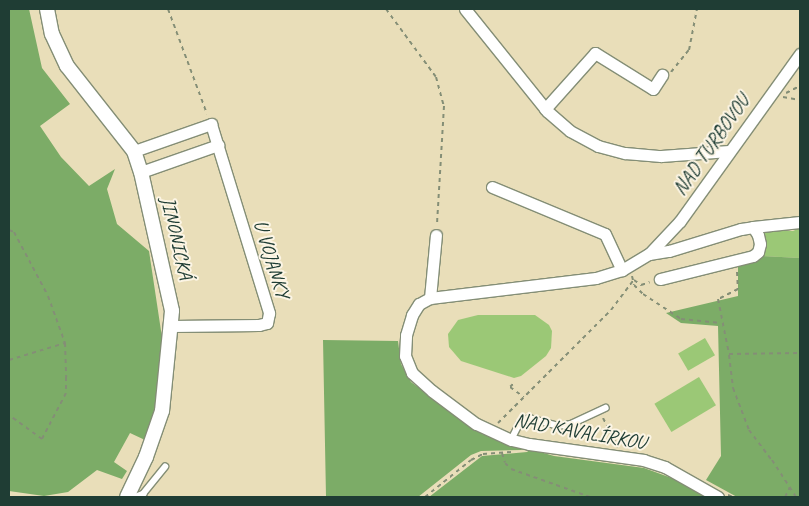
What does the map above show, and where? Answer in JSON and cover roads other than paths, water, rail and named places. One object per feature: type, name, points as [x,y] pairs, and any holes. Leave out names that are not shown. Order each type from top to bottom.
[{"type":"street","name":"JINONICKÁ","points":[[47,9],[52,34],[67,66],[134,151],[141,172],[170,301],[172,326],[160,419],[127,497]]},
{"type":"street","points":[[465,9],[545,109],[570,131],[598,146],[625,153],[661,156],[729,151]]},
{"type":"street","points":[[545,109],[595,53],[653,89],[662,75]]},
{"type":"street","name":"NAD TURBOVOU","points":[[430,298],[596,278],[622,270],[649,254],[680,220],[800,54]]},
{"type":"street","name":"U VOJANKY","points":[[134,151],[211,124],[269,313],[267,323],[259,326],[172,326]]},
{"type":"street","points":[[141,172],[218,145]]},
{"type":"street","points":[[492,187],[605,234],[622,270]]},
{"type":"street","name":"NAD TURBOVOU","points":[[649,254],[658,255],[752,227],[800,222]]},
{"type":"street","points":[[656,280],[753,256],[758,252],[760,244],[752,227]]},
{"type":"street","points":[[430,298],[436,235]]},
{"type":"street","name":"NAD KAVALÍRKOU","points":[[430,298],[419,304],[412,315],[406,334],[405,356],[412,373],[432,392],[476,424],[511,440],[567,451],[644,460],[665,468],[718,497]]},
{"type":"lane","points":[[511,440],[519,424],[529,418],[558,426],[571,424],[606,408]]},
{"type":"lane","points":[[135,497],[143,494],[165,467]]}]
